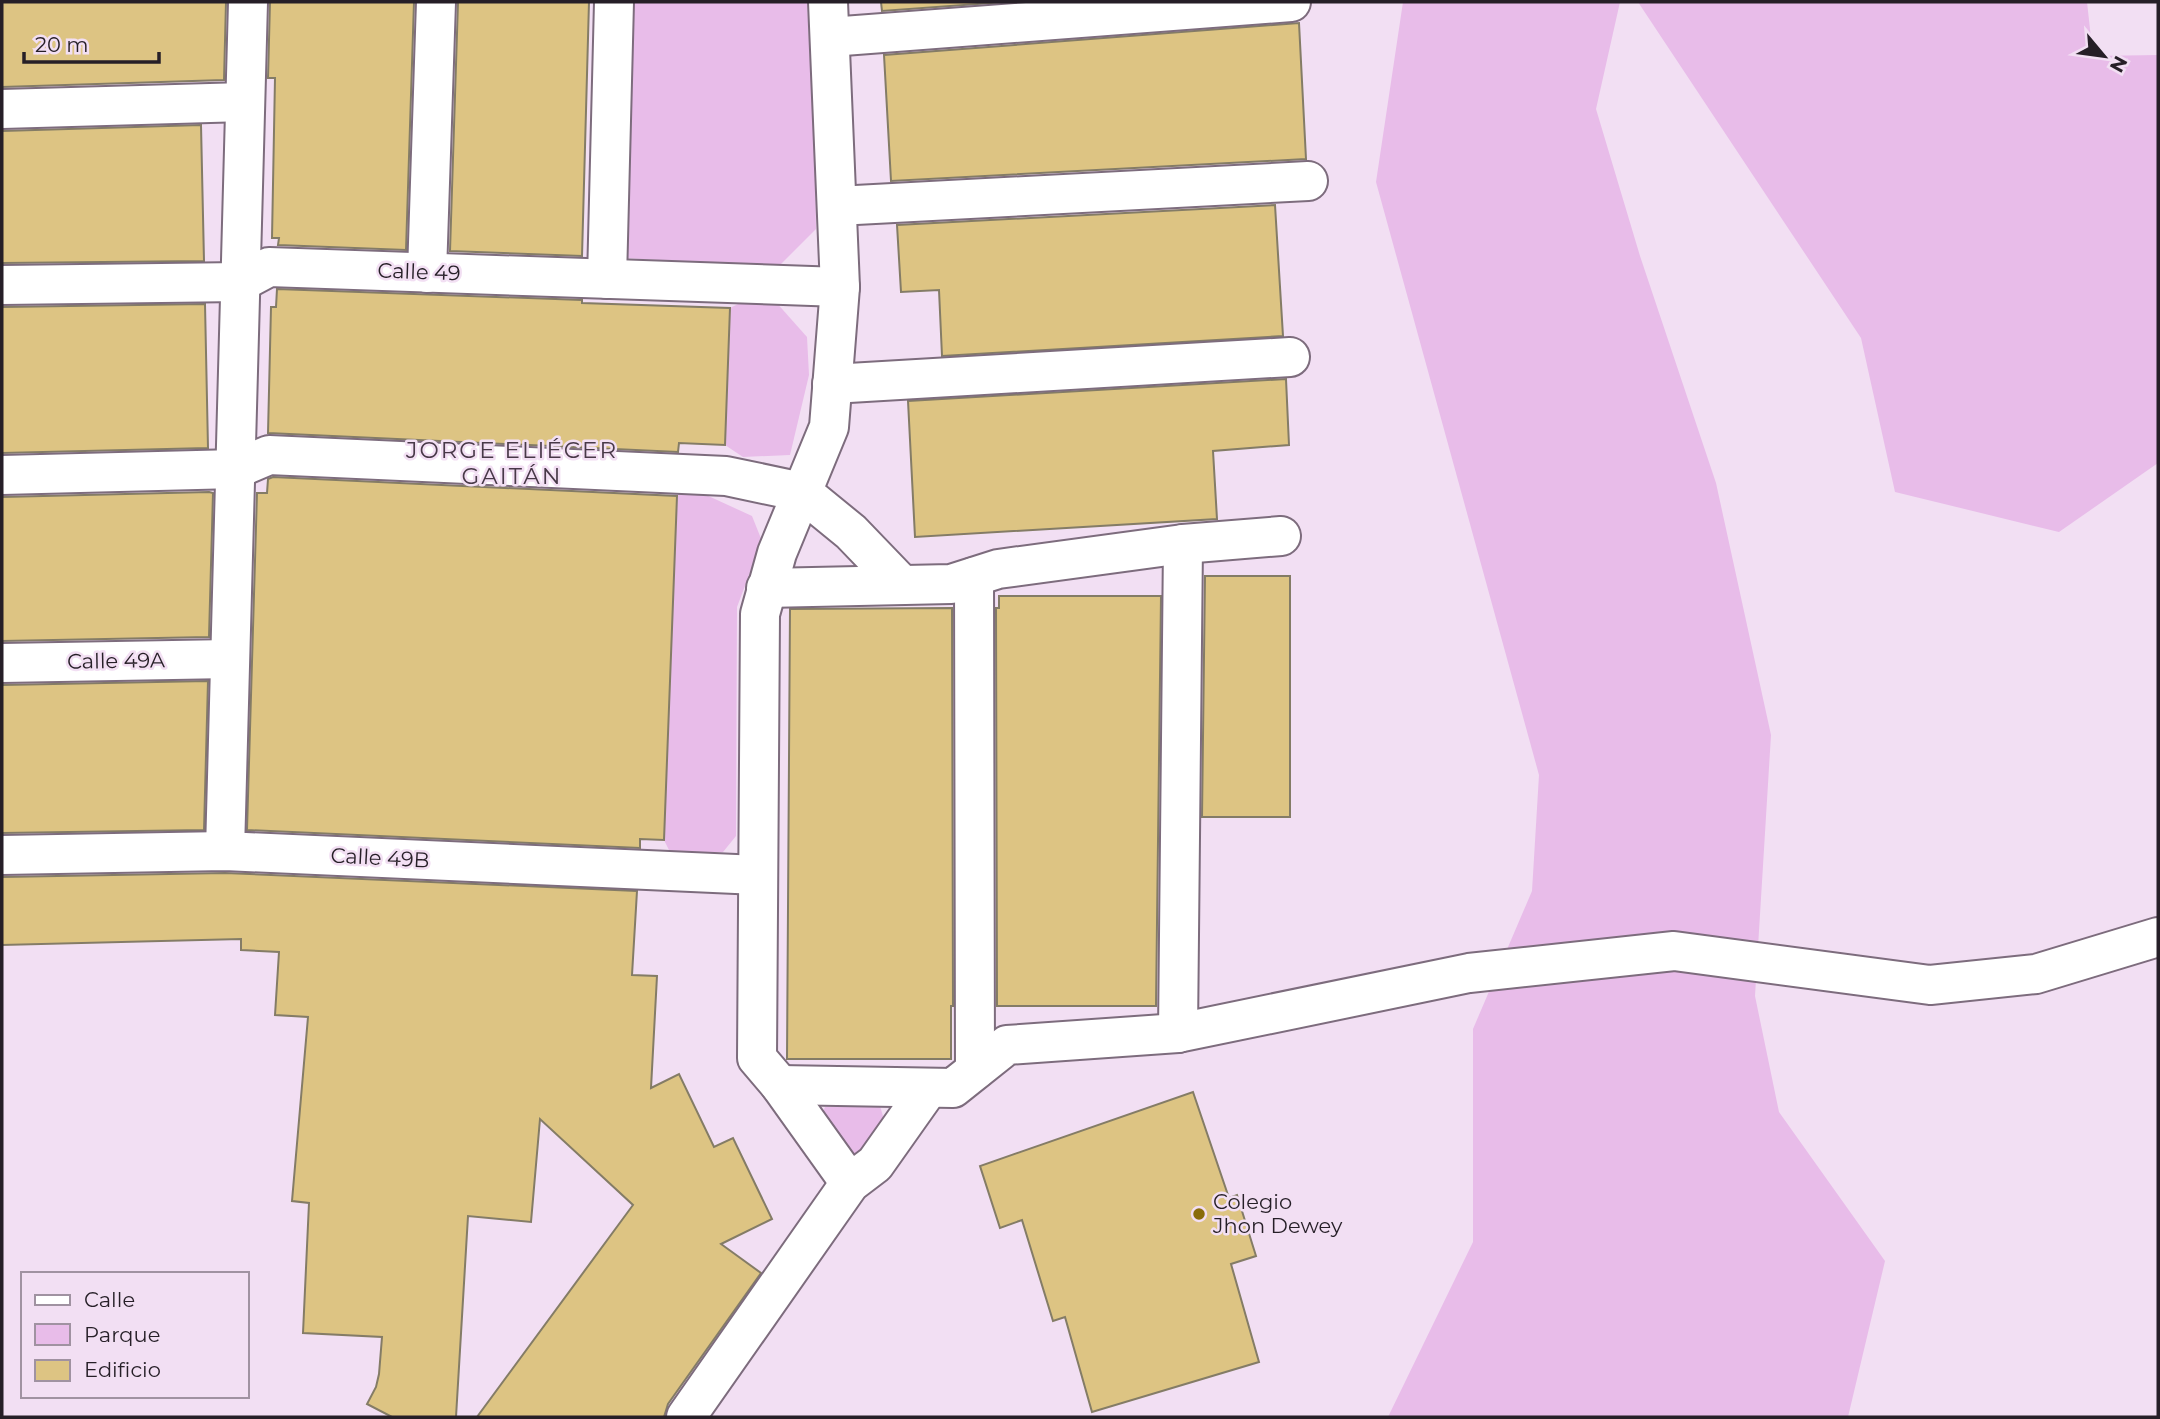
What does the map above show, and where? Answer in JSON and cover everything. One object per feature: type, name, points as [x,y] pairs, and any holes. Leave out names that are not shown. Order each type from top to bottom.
[{"type":"street","points":[[225,851],[248,2]]},
{"type":"street","points":[[427,273],[436,2]]},
{"type":"street","points":[[607,279],[614,2]]},
{"type":"street","points":[[850,1183],[780,1085],[757,1058],[760,614],[777,553],[829,427],[840,287],[829,20],[1291,2]]},
{"type":"street","points":[[2,109],[245,102]]},
{"type":"street","points":[[837,206],[1308,181]]},
{"type":"street","name":"Calle 49","points":[[2,285],[241,282],[269,267],[840,287]]},
{"type":"street","points":[[832,384],[1290,357]]},
{"type":"street","points":[[2,475],[236,469],[269,455],[726,476],[802,492],[851,531],[902,585]]},
{"type":"street","points":[[766,588],[951,584],[998,569],[1183,544],[1281,536]]},
{"type":"street","points":[[1178,1033],[1183,544]]},
{"type":"street","points":[[974,577],[975,1070]]},
{"type":"street","name":"Calle 49A","points":[[2,663],[230,659]]},
{"type":"street","name":"Calle 49B","points":[[2,855],[225,851],[758,875]]},
{"type":"street","points":[[780,1085],[953,1088],[1007,1045],[1178,1033],[1469,973],[1674,951],[1930,985],[2036,974],[2158,937]]},
{"type":"street","points":[[686,1417],[850,1183],[875,1164],[928,1088]]},
{"type":"green space","points":[[633,2],[807,2],[816,229],[778,267],[625,258]]},
{"type":"green space","points":[[1403,2],[1620,2],[1596,109],[1640,256],[1716,483],[1771,735],[1755,996],[1779,1112],[1885,1261],[1848,1417],[1388,1417],[1473,1242],[1473,1029],[1532,891],[1539,775],[1376,182]]},
{"type":"green space","points":[[1638,2],[2087,2],[2093,56],[2158,55],[2158,463],[2059,532],[1895,492],[1861,338]]},
{"type":"green space","points":[[746,300],[775,301],[807,337],[809,375],[790,455],[743,457],[725,445],[730,308]]},
{"type":"green space","points":[[681,490],[704,494],[752,516],[762,541],[737,607],[736,836],[723,852],[671,854],[664,840],[677,498]]},
{"type":"green space","points":[[880,1106],[885,1123],[855,1160],[820,1119],[825,1107]]},
{"type":"building","points":[[2,2],[226,2],[224,80],[2,87]]},
{"type":"building","points":[[270,2],[414,2],[406,250],[278,245],[279,238],[272,238],[275,78],[268,78]]},
{"type":"building","points":[[458,2],[589,2],[582,256],[450,251]]},
{"type":"building","points":[[881,2],[1005,2],[882,11]]},
{"type":"building","points":[[1299,23],[1306,159],[891,181],[884,55]]},
{"type":"building","points":[[201,125],[204,261],[2,263],[2,131]]},
{"type":"building","points":[[1275,205],[1283,336],[942,356],[939,290],[901,292],[897,225]]},
{"type":"building","points":[[277,289],[730,308],[725,445],[679,443],[678,452],[268,433],[271,307],[276,307]]},
{"type":"building","points":[[205,304],[208,448],[2,453],[2,307]]},
{"type":"building","points":[[1286,379],[1289,445],[1213,451],[1217,519],[915,537],[908,401]]},
{"type":"building","points":[[273,477],[677,496],[664,840],[640,839],[640,848],[247,830],[257,493],[267,493],[268,479]]},
{"type":"building","points":[[213,493],[209,637],[2,641],[2,497]]},
{"type":"building","points":[[1205,576],[1290,576],[1290,817],[1202,817]]},
{"type":"building","points":[[999,596],[1161,596],[1156,1006],[997,1006],[996,608],[999,608]]},
{"type":"building","points":[[952,608],[951,1059],[787,1059],[790,609]]},
{"type":"building","points":[[208,681],[204,830],[2,833],[2,685]]},
{"type":"building","points":[[225,873],[637,891],[632,975],[657,976],[651,1088],[679,1074],[714,1147],[733,1138],[772,1219],[721,1244],[761,1273],[668,1404],[664,1417],[477,1417],[633,1205],[540,1119],[531,1222],[468,1216],[456,1417],[392,1417],[367,1404],[379,1374],[382,1337],[303,1333],[309,1203],[292,1201],[308,1017],[275,1015],[279,952],[241,950],[241,939],[2,945],[2,877]]},
{"type":"building","points":[[1193,1092],[1229,1198],[1237,1195],[1256,1256],[1231,1264],[1259,1362],[1092,1412],[1065,1317],[1053,1321],[1022,1220],[1000,1228],[980,1166]]},
{"type":"place","name":"Colegio Jhon Dewey","points":[[1199,1214]]},
{"type":"district","name":"JORGE ELIÉCER GAITÁN","points":[[512,463]]}]
